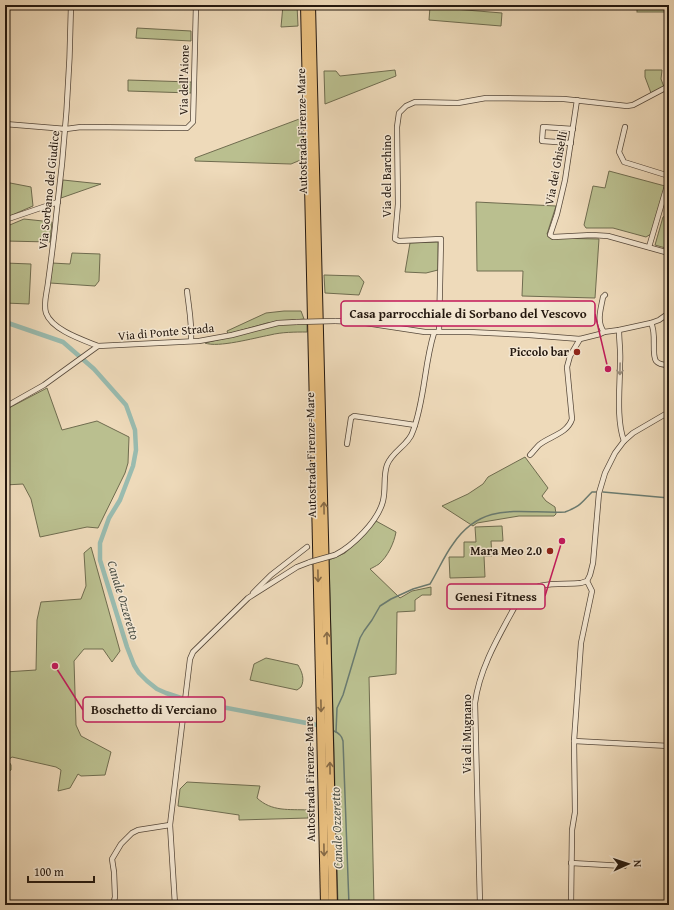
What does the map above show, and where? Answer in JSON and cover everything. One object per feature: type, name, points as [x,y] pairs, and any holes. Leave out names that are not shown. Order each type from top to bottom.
[{"type":"highway","name":"Autostrada Firenze-Mare","points":[[305,5],[326,905]]},
{"type":"highway","name":"Autostrada Firenze-Mare","points":[[311,5],[333,905]]},
{"type":"street","name":"Via Sorbano del Giudice","points":[[71,5],[66,129],[47,288],[46,312],[48,318],[55,325],[98,346]]},
{"type":"street","name":"Via dell'Aione","points":[[5,124],[66,129],[81,127],[187,128],[193,122],[196,5]]},
{"type":"street","points":[[577,100],[628,106],[633,105],[669,86]]},
{"type":"street","name":"Via del Barchino","points":[[436,333],[441,239],[399,241],[395,239],[398,204],[397,128],[399,113],[406,106],[415,102],[458,103],[486,98],[577,100]]},
{"type":"street","name":"Via dei Ghiselli","points":[[577,100],[571,143],[557,214],[550,235],[553,237],[592,235],[608,236],[649,247]]},
{"type":"street","points":[[571,143],[542,141],[543,127],[573,130]]},
{"type":"street","points":[[625,127],[620,152],[624,162],[669,176]]},
{"type":"street","points":[[669,180],[649,247],[669,253]]},
{"type":"street","points":[[5,220],[58,202]]},
{"type":"street","points":[[187,290],[191,318],[192,341]]},
{"type":"street","points":[[604,332],[599,325],[599,317],[603,297],[605,295]]},
{"type":"street","name":"Via di Ponte Strada","points":[[98,346],[199,341],[232,335],[278,323],[335,321],[359,322],[436,333],[529,335],[580,339],[604,332],[651,322],[669,313]]},
{"type":"street","points":[[651,322],[654,328],[656,361],[669,365]]},
{"type":"street","points":[[619,330],[620,423],[621,433],[624,440]]},
{"type":"street","points":[[248,598],[297,567],[335,555],[350,546],[368,527],[379,511],[383,501],[388,462],[407,443],[413,434],[426,374],[428,350],[436,333]]},
{"type":"street","points":[[530,455],[540,444],[565,430],[570,424],[572,419],[567,367],[568,361],[580,339]]},
{"type":"street","points":[[5,407],[44,386],[98,346]]},
{"type":"street","points":[[571,905],[572,830],[575,812],[574,741],[581,643],[592,591],[587,580],[590,576],[593,563],[599,496],[602,482],[615,453],[624,440],[669,412]]},
{"type":"street","points":[[347,444],[351,418],[354,416],[416,425]]},
{"type":"street","points":[[175,905],[170,825],[190,659],[193,652],[271,575],[306,546]]},
{"type":"street","name":"Via di Mugnano","points":[[480,905],[475,703],[477,687],[482,671],[520,597],[527,590],[537,586],[581,583],[587,580]]},
{"type":"street","points":[[574,741],[669,746]]},
{"type":"street","points":[[113,905],[115,897],[112,859],[120,844],[132,833],[138,830],[170,825]]},
{"type":"street","points":[[571,863],[624,866]]},
{"type":"green space","points":[[283,5],[297,5],[298,26],[281,27]]},
{"type":"green space","points":[[637,5],[669,5],[669,12],[637,12]]},
{"type":"green space","points":[[430,7],[502,13],[501,26],[429,20]]},
{"type":"green space","points":[[137,28],[191,31],[191,41],[136,38]]},
{"type":"green space","points":[[395,70],[396,76],[325,104],[324,71],[336,71],[340,76]]},
{"type":"green space","points":[[645,70],[662,70],[661,79],[664,87],[651,93],[645,77]]},
{"type":"green space","points":[[128,80],[191,82],[191,93],[128,91]]},
{"type":"green space","points":[[302,118],[303,159],[291,164],[195,161],[195,158]]},
{"type":"green space","points":[[609,171],[665,186],[651,234],[646,237],[613,228],[586,228],[584,225],[593,186],[605,188]]},
{"type":"green space","points":[[63,180],[101,184],[61,198]]},
{"type":"green space","points":[[5,182],[31,187],[33,206],[5,218]]},
{"type":"green space","points":[[476,202],[556,206],[547,234],[550,238],[599,239],[595,298],[522,296],[523,271],[477,271]]},
{"type":"green space","points":[[669,214],[669,249],[655,245],[663,217]]},
{"type":"green space","points":[[24,219],[52,222],[50,242],[5,241],[5,227]]},
{"type":"green space","points":[[438,242],[438,270],[426,273],[405,272],[410,243]]},
{"type":"green space","points":[[72,253],[100,254],[99,281],[95,286],[50,283],[52,263],[70,264]]},
{"type":"green space","points":[[5,263],[31,264],[29,304],[5,303]]},
{"type":"green space","points":[[324,275],[359,276],[364,282],[359,295],[325,293]]},
{"type":"green space","points":[[301,311],[304,319],[267,323],[228,334],[227,331],[266,313]]},
{"type":"green space","points":[[307,323],[307,332],[279,333],[218,344],[205,343],[274,325]]},
{"type":"green space","points":[[47,388],[62,430],[97,421],[129,437],[128,463],[125,473],[98,528],[87,527],[40,537],[31,499],[23,484],[5,485],[5,410]]},
{"type":"green space","points":[[525,457],[548,488],[542,496],[546,501],[555,507],[556,514],[554,516],[519,516],[477,523],[473,526],[442,506],[468,494],[483,484],[488,477]]},
{"type":"green space","points":[[376,521],[396,532],[394,541],[388,553],[379,564],[370,569],[400,598],[412,591],[431,587],[431,595],[422,595],[415,600],[415,611],[397,612],[396,674],[369,677],[374,905],[338,905],[329,560],[345,553]]},
{"type":"green space","points":[[502,526],[503,541],[491,541],[492,556],[484,556],[485,577],[450,578],[449,557],[464,557],[464,542],[476,542],[475,527]]},
{"type":"green space","points":[[91,547],[120,651],[112,662],[103,649],[84,649],[74,661],[76,725],[81,736],[111,752],[105,775],[81,776],[78,774],[70,788],[58,791],[61,770],[56,767],[12,757],[8,760],[11,765],[11,770],[5,773],[5,672],[36,670],[37,620],[41,602],[81,599],[86,586],[84,553]]},
{"type":"green space","points":[[266,658],[298,665],[301,670],[303,681],[301,687],[297,690],[250,680],[254,664]]},
{"type":"green space","points":[[187,782],[260,786],[257,798],[269,806],[281,809],[308,810],[308,818],[239,820],[239,815],[178,806],[180,789]]},
{"type":"waterway","name":"Canale Ozzeretto","points":[[5,322],[63,342],[94,369],[126,405],[135,430],[136,450],[133,466],[120,500],[109,518],[100,543],[100,560],[127,647],[139,673],[157,689],[190,701],[317,725]]},
{"type":"waterway","points":[[336,732],[337,708],[343,695],[360,638],[380,606],[413,589],[430,584],[453,544],[465,530],[477,521],[490,515],[504,512],[565,512],[578,506],[592,492],[596,492]]},
{"type":"waterway","points":[[603,492],[669,498]]},
{"type":"waterway","name":"Canale Ozzeretto","points":[[334,731],[340,735],[343,741],[349,905]]},
{"type":"place","name":"Piccolo bar","points":[[577,352]]},
{"type":"place","name":"Casa parrocchiale di Sorbano del Vescovo","points":[[608,369]]},
{"type":"place","name":"Genesi Fitness","points":[[562,541]]},
{"type":"place","name":"Mara Meo 2.0","points":[[550,551]]},
{"type":"place","name":"Boschetto di Verciano","points":[[55,666]]}]
